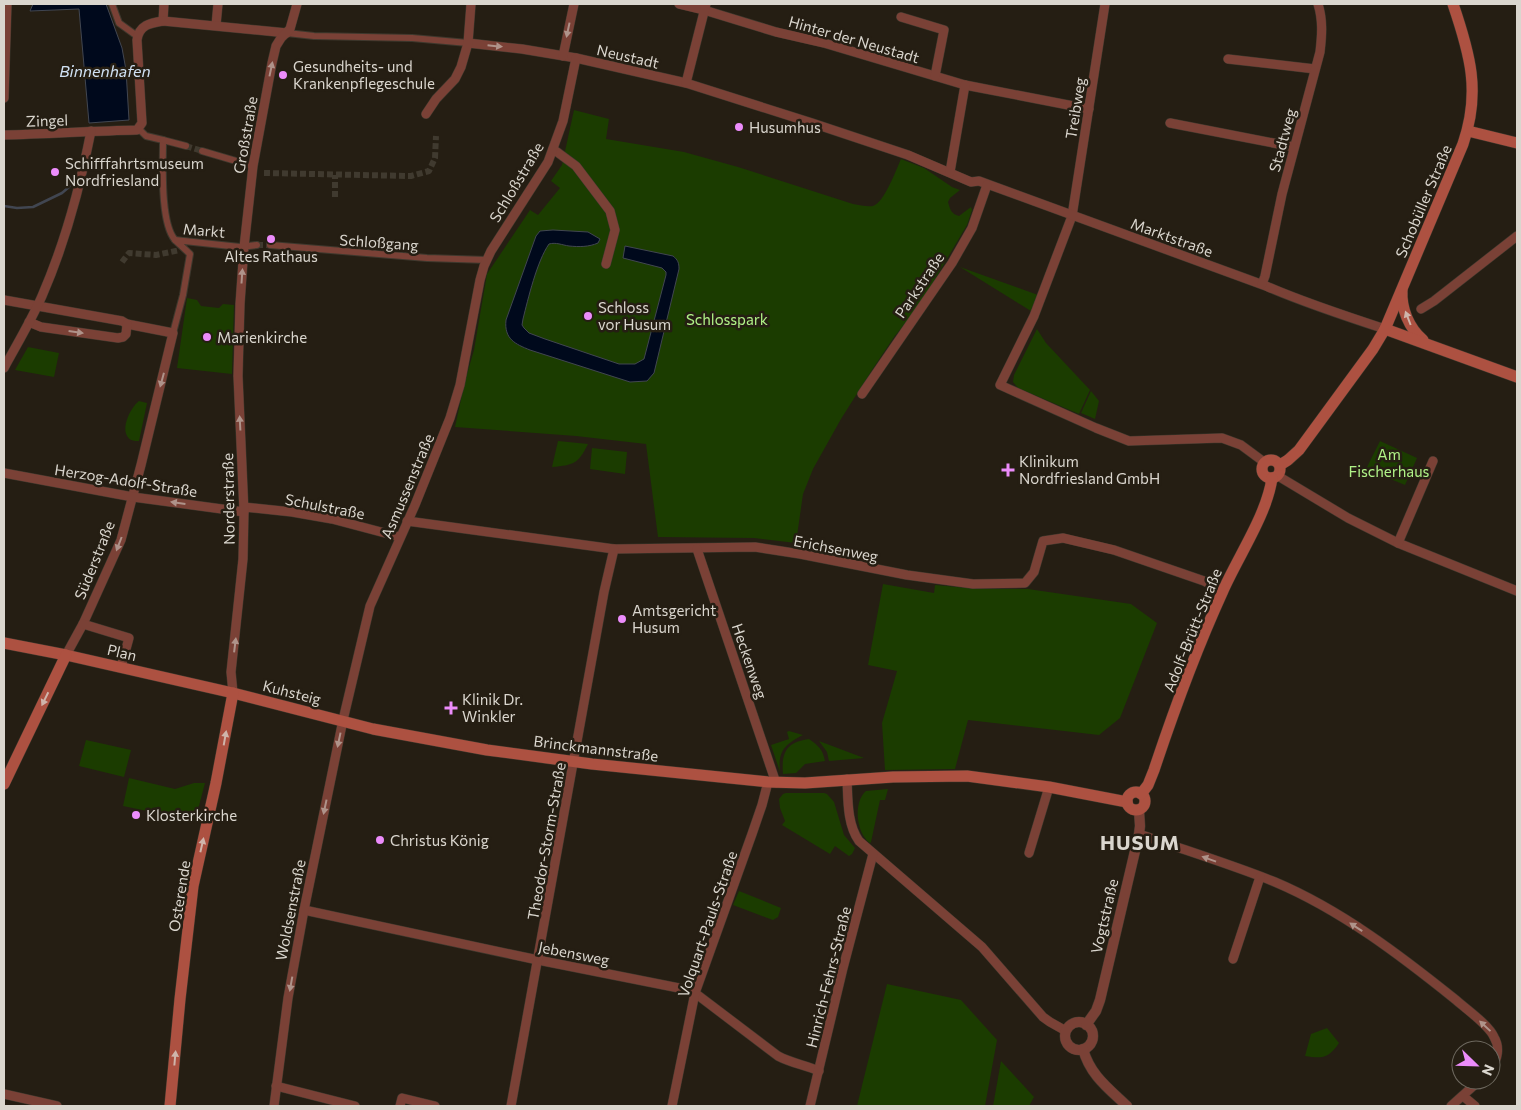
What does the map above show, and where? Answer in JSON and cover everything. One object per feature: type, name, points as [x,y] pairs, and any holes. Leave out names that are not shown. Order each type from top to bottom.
[{"type":"main road","points":[[1453,4],[1469,53],[1473,80],[1468,131]]},
{"type":"main road","name":"Schobüller Straße","points":[[1385,329],[1468,131],[1517,143]]},
{"type":"main road","points":[[1403,285],[1403,302],[1410,325],[1416,334],[1428,345]]},
{"type":"main road","points":[[1276,473],[1278,463],[1273,460],[1264,462],[1261,471],[1264,475],[1276,473],[1299,450],[1373,349],[1385,329],[1517,377]]},
{"type":"main road","name":"Adolf-Brütt-Straße","points":[[1139,810],[1146,801],[1141,794],[1148,785],[1154,770],[1197,653],[1223,591],[1261,515],[1276,473]]},
{"type":"main road","name":"Plan","points":[[4,643],[122,667],[233,693]]},
{"type":"main road","name":"Süderstraße","points":[[4,784],[66,655]]},
{"type":"main road","name":"Kuhsteig","points":[[233,693],[343,720]]},
{"type":"main road","name":"Osterende","points":[[170,1106],[193,886],[216,783],[233,693]]},
{"type":"main road","name":"Brinckmannstraße","points":[[343,720],[351,724],[373,729],[482,750],[574,761],[772,782],[805,783],[847,780]]},
{"type":"main road","points":[[847,780],[966,776],[1049,787],[1127,802]]},
{"type":"main road","points":[[1139,810],[1130,808],[1127,802],[1130,795],[1134,793],[1141,794]]},
{"type":"street","points":[[4,98],[7,4]]},
{"type":"street","points":[[112,4],[119,24],[138,36]]},
{"type":"street","points":[[163,21],[164,4]]},
{"type":"street","points":[[216,25],[218,4]]},
{"type":"street","name":"Großstraße","points":[[244,247],[252,166],[276,46],[290,29],[297,4]]},
{"type":"street","points":[[426,114],[436,99],[455,79],[461,67],[468,43],[471,4]]},
{"type":"street","points":[[563,56],[574,4]]},
{"type":"street","name":"Hinter der Neustadt","points":[[680,4],[705,7],[776,32],[824,43],[965,86],[1089,109]]},
{"type":"street","name":"Treibweg","points":[[1105,4],[1072,216],[1034,316],[1000,385],[1129,441],[1222,438],[1241,445],[1264,462]]},
{"type":"street","name":"Stadtweg","points":[[1262,284],[1294,147],[1320,52],[1322,33],[1318,4]]},
{"type":"street","points":[[686,83],[705,7]]},
{"type":"street","name":"Hinter der Neustadt","points":[[901,17],[944,30],[935,76]]},
{"type":"street","points":[[186,146],[146,136],[139,129],[142,123],[138,36],[145,25],[163,21],[287,33]]},
{"type":"street","name":"Neustadt","points":[[287,33],[314,36],[412,38],[522,48],[576,58],[686,83],[908,155],[950,172]]},
{"type":"street","name":"Schloßstraße","points":[[486,260],[548,162],[563,121],[576,58]]},
{"type":"street","points":[[1228,59],[1315,69]]},
{"type":"street","points":[[950,172],[965,86]]},
{"type":"street","points":[[1170,122],[1294,147]]},
{"type":"street","name":"Zingel","points":[[4,135],[139,129]]},
{"type":"street","points":[[4,368],[37,307],[63,240],[82,180],[91,131]]},
{"type":"street","points":[[163,140],[164,204],[167,223],[175,240]]},
{"type":"street","points":[[553,149],[576,166],[610,211],[615,230],[606,264]]},
{"type":"street","points":[[202,151],[252,166]]},
{"type":"street","name":"Marktstraße","points":[[950,172],[970,182],[979,181],[1262,284],[1328,310],[1385,329]]},
{"type":"street","name":"Parkstraße","points":[[862,394],[952,263],[972,228],[988,185]]},
{"type":"street","points":[[1421,309],[1434,301],[1517,236]]},
{"type":"street","name":"Markt","points":[[175,240],[244,247],[240,304]]},
{"type":"street","name":"Markt","points":[[173,333],[183,296],[190,254],[183,250],[175,240]]},
{"type":"street","points":[[244,247],[257,245]]},
{"type":"street","name":"Schloßgang","points":[[270,245],[427,258],[486,260]]},
{"type":"street","name":"Asmussenstraße","points":[[343,720],[370,606],[450,418],[455,402],[480,280],[486,260]]},
{"type":"street","points":[[4,300],[122,321],[127,324],[173,333]]},
{"type":"street","name":"Norderstraße","points":[[233,693],[231,672],[242,580],[244,509],[238,376],[240,304]]},
{"type":"street","points":[[29,322],[41,327],[118,338],[123,338],[125,335],[127,324]]},
{"type":"street","name":"Süderstraße","points":[[66,655],[83,624],[121,540],[173,333]]},
{"type":"street","points":[[1398,543],[1434,461]]},
{"type":"street","name":"Herzog-Adolf-Straße","points":[[4,473],[133,497],[244,509]]},
{"type":"street","points":[[1276,473],[1348,518],[1398,543],[1517,591]]},
{"type":"street","name":"Schulstraße","points":[[244,509],[292,512],[332,519],[400,537]]},
{"type":"street","name":"Erichsenweg","points":[[407,521],[614,549],[755,548],[800,554],[907,576],[973,584],[1025,584],[1034,572],[1043,541],[1063,538],[1114,550],[1148,561],[1204,581],[1223,591]]},
{"type":"street","name":"Theodor-Storm-Straße","points":[[511,1106],[604,592],[614,549]]},
{"type":"street","name":"Heckenweg","points":[[697,549],[772,782]]},
{"type":"street","points":[[83,624],[129,638],[122,667]]},
{"type":"street","name":"Woldsenstraße","points":[[274,1106],[288,998],[343,720]]},
{"type":"street","points":[[847,780],[850,821],[859,841],[971,936],[1043,1017],[1066,1031]]},
{"type":"street","name":"Volquart-Pauls-Straße","points":[[672,1106],[695,992],[772,782]]},
{"type":"street","points":[[1029,853],[1049,787]]},
{"type":"street","name":"Vogtstraße","points":[[1086,1025],[1096,1011],[1100,1000],[1139,834],[1139,810]]},
{"type":"street","points":[[1139,834],[1276,883],[1330,910],[1410,964],[1472,1014],[1492,1032],[1496,1040]]},
{"type":"street","name":"Hinrich-Fehrs-Straße","points":[[810,1106],[873,854]]},
{"type":"street","points":[[1233,959],[1260,877]]},
{"type":"street","name":"Jebensweg","points":[[304,910],[689,990],[695,992],[778,1056],[787,1061],[819,1071]]},
{"type":"street","points":[[1078,1022],[1086,1025],[1092,1033],[1088,1047],[1079,1050],[1070,1047],[1066,1043],[1066,1031],[1078,1022]]},
{"type":"street","points":[[1083,1049],[1086,1060],[1092,1070],[1126,1106]]},
{"type":"street","points":[[276,1086],[355,1106]]},
{"type":"street","points":[[1451,1106],[1469,1090]]},
{"type":"street","points":[[4,1094],[57,1106]]},
{"type":"street","points":[[1463,1096],[1475,1106]]},
{"type":"street","points":[[400,1106],[402,1098],[435,1106]]},
{"type":"green space","name":"Schlosspark","points":[[574,110],[609,119],[606,139],[684,152],[863,206],[877,204],[889,186],[901,159],[924,168],[952,187],[960,190],[948,202],[954,214],[959,216],[971,207],[972,210],[967,225],[919,306],[894,337],[872,370],[841,419],[813,469],[803,494],[796,543],[754,538],[658,537],[646,444],[576,436],[455,427],[474,350],[487,274],[530,210],[538,215],[560,188],[551,181],[562,165]]},
{"type":"green space","points":[[960,267],[1038,295],[1031,311]]},
{"type":"green space","points":[[187,298],[197,300],[201,306],[219,308],[223,304],[234,305],[232,374],[177,368]]},
{"type":"green space","points":[[1037,329],[1046,343],[1090,390],[1079,414],[1018,388],[1013,382],[1014,375]]},
{"type":"green space","points":[[28,347],[59,353],[54,377],[15,370]]},
{"type":"green space","points":[[1091,391],[1099,401],[1095,419],[1081,413]]},
{"type":"green space","points":[[139,401],[147,403],[139,441],[135,441],[127,436],[125,426],[129,414]]},
{"type":"green space","points":[[558,441],[588,444],[578,460],[570,464],[552,467]]},
{"type":"green space","name":"Am Fischerhaus","points":[[1380,441],[1417,458],[1405,485],[1366,469]]},
{"type":"green space","points":[[592,448],[627,452],[625,474],[590,469]]},
{"type":"green space","points":[[883,584],[934,593],[935,585],[979,589],[1028,589],[1131,604],[1157,623],[1120,718],[1099,735],[968,720],[955,769],[885,770],[882,723],[897,671],[868,665]]},
{"type":"green space","points":[[787,732],[803,735],[784,749],[780,759],[780,772],[771,745],[789,739]]},
{"type":"green space","points":[[809,739],[820,749],[825,761],[805,764],[796,773],[783,774],[783,760],[787,749],[801,740]]},
{"type":"green space","points":[[86,740],[131,750],[124,777],[79,766]]},
{"type":"green space","points":[[819,741],[864,758],[829,761],[827,752]]},
{"type":"green space","points":[[129,778],[175,789],[194,783],[205,783],[195,821],[123,806]]},
{"type":"green space","points":[[888,789],[885,800],[880,800],[870,843],[865,838],[859,825],[859,802],[866,791]]},
{"type":"green space","points":[[786,793],[827,794],[834,802],[844,835],[855,848],[852,854],[849,856],[835,846],[830,854],[782,825],[785,821],[779,799]]},
{"type":"green space","points":[[739,891],[781,908],[778,917],[773,920],[733,905]]},
{"type":"green space","points":[[887,984],[961,1000],[997,1040],[985,1106],[857,1106]]},
{"type":"green space","points":[[1327,1028],[1339,1043],[1332,1052],[1321,1057],[1305,1056],[1311,1034]]},
{"type":"green space","points":[[1001,1061],[1034,1097],[1029,1106],[993,1106]]},
{"type":"water","name":"Binnenhafen","points":[[33,4],[106,4],[122,48],[126,70],[129,120],[89,123],[79,9],[30,11]]},
{"type":"water","points":[[540,231],[588,232],[600,239],[598,243],[584,246],[549,244],[537,270],[522,325],[529,333],[619,364],[635,364],[644,359],[666,275],[662,268],[623,258],[625,246],[673,256],[677,260],[679,269],[654,373],[647,381],[630,382],[530,350],[515,343],[509,336],[506,320],[536,236]]},
{"type":"waterway","points":[[4,206],[17,208],[33,207],[62,193],[69,187],[74,177]]},
{"type":"tunnel","points":[[264,173],[411,176],[429,171],[435,158],[436,136]]},
{"type":"tunnel","points":[[186,146],[202,151]]},
{"type":"tunnel","points":[[335,175],[335,197]]},
{"type":"tunnel","points":[[257,245],[270,245]]},
{"type":"tunnel","points":[[122,262],[129,253],[156,255],[180,250]]},
{"type":"place","name":"Gesundheits- und Krankenpflegeschule","points":[[283,75]]},
{"type":"place","name":"Husumhus","points":[[739,127]]},
{"type":"place","name":"Schifffahrtsmuseum Nordfriesland","points":[[55,172]]},
{"type":"place","name":"Altes Rathaus","points":[[271,239]]},
{"type":"place","name":"Schloss vor Husum","points":[[588,316]]},
{"type":"place","name":"Marienkirche","points":[[207,337]]},
{"type":"place","name":"Klinikum Nordfriesland GmbH","points":[[1008,470]]},
{"type":"place","name":"Amtsgericht Husum","points":[[622,619]]},
{"type":"place","name":"Klinik Dr. Winkler","points":[[451,708]]},
{"type":"place","name":"Klosterkirche","points":[[136,815]]},
{"type":"place","name":"Christus König","points":[[380,840]]},
{"type":"district","name":"HUSUM","points":[[1140,842]]}]
